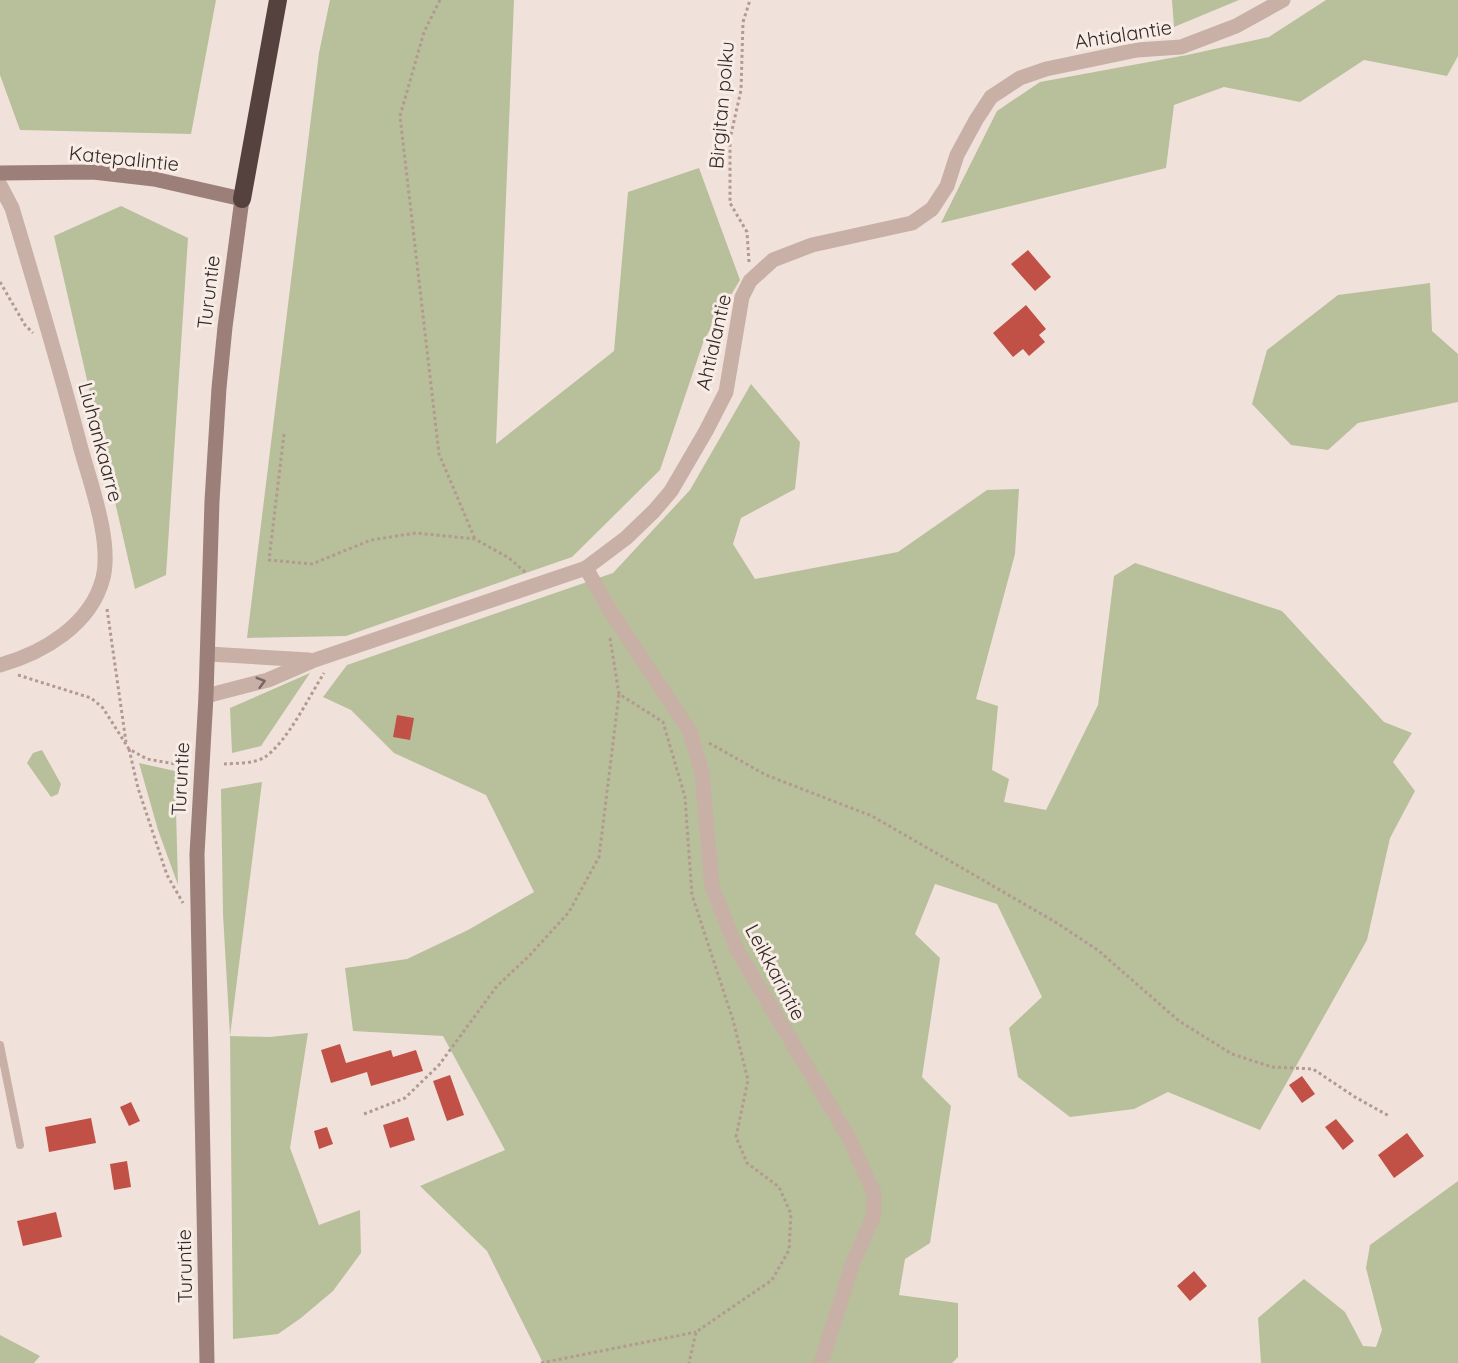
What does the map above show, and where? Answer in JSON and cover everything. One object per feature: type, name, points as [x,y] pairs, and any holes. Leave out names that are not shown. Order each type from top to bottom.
[{"type":"highway","points":[[242,199],[278,0]]},
{"type":"main road","name":"Katepalintie","points":[[0,173],[103,173],[154,179],[242,199]]},
{"type":"main road","name":"Turuntie","points":[[207,1363],[197,854],[219,388],[242,199]]},
{"type":"street","name":"Ahtialantie","points":[[206,696],[268,680],[337,652],[586,568],[626,538],[671,491],[726,392],[742,297],[750,281],[773,260],[812,245],[912,223],[932,209],[946,186],[957,155],[991,97],[1020,78],[1046,69],[1137,50],[1181,47],[1236,26],[1283,0]]},
{"type":"street","name":"Liuhankaarre","points":[[0,185],[12,208],[58,362],[96,504],[107,557],[102,580],[84,614],[58,640],[24,658],[0,665]]},
{"type":"street","name":"Leikkarintie","points":[[586,568],[608,607],[690,732],[702,773],[712,887],[738,952],[848,1136],[874,1192],[874,1215],[853,1262],[821,1363]]},
{"type":"street","name":"Ahtialantie","points":[[208,654],[312,661]]},
{"type":"lane","points":[[0,1045],[21,1146]]},
{"type":"path","points":[[440,0],[424,32],[399,116],[439,454],[475,539]]},
{"type":"path","name":"Birgitan polku","points":[[750,0],[743,22],[741,90],[730,139],[730,203],[747,232],[750,281]]},
{"type":"path","points":[[0,282],[25,325],[38,340]]},
{"type":"path","points":[[284,434],[269,560],[312,564],[371,540],[416,533],[475,539],[509,558],[540,584]]},
{"type":"path","points":[[102,580],[126,744]]},
{"type":"path","points":[[364,1114],[405,1098],[439,1065],[498,986],[569,912],[598,857],[619,694],[611,649],[608,607]]},
{"type":"path","points":[[224,764],[243,763],[263,758],[282,741],[337,652]]},
{"type":"path","points":[[15,674],[91,698],[103,708],[129,750],[138,788],[167,875],[179,898],[198,920]]},
{"type":"path","points":[[541,1363],[696,1332],[772,1280],[789,1250],[791,1214],[779,1187],[747,1163],[736,1137],[748,1080],[733,1020],[692,895],[685,797],[663,722],[619,694]]},
{"type":"path","points":[[690,732],[766,775],[872,816],[1058,923],[1099,951],[1179,1021],[1232,1054],[1272,1067],[1313,1069],[1389,1116]]},
{"type":"path","points":[[129,750],[147,759],[176,764]]},
{"type":"path","points":[[689,1363],[696,1332]]},
{"type":"green space","points":[[0,0],[216,0],[191,134],[20,130],[0,75]]},
{"type":"green space","points":[[330,0],[514,0],[496,444],[614,351],[628,192],[699,168],[740,280],[704,340],[660,470],[572,557],[346,636],[247,638],[319,53]]},
{"type":"green space","points":[[1172,0],[1239,0],[1174,27]]},
{"type":"green space","points":[[1326,0],[1458,0],[1458,56],[1447,76],[1364,60],[1300,102],[1224,87],[1174,105],[1166,168],[941,223],[997,111],[1040,82],[1187,55],[1269,37]]},
{"type":"green space","points":[[121,206],[188,238],[166,575],[135,589],[54,236]]},
{"type":"green space","points":[[1430,283],[1432,331],[1458,354],[1458,402],[1358,423],[1328,450],[1291,445],[1252,404],[1267,350],[1338,295]]},
{"type":"green space","points":[[751,384],[800,442],[795,489],[741,518],[733,544],[755,579],[898,552],[987,490],[1019,489],[1015,554],[976,699],[998,706],[992,770],[1009,779],[1004,802],[1046,810],[1098,705],[1114,576],[1135,563],[1282,611],[1384,722],[1412,733],[1393,762],[1415,791],[1390,838],[1367,940],[1260,1130],[1168,1092],[1134,1109],[1070,1117],[1018,1077],[1009,1028],[1042,997],[997,904],[935,884],[915,934],[940,958],[922,1077],[951,1106],[930,1243],[905,1259],[899,1295],[958,1303],[958,1357],[952,1363],[543,1363],[487,1251],[420,1186],[505,1150],[443,1036],[353,1031],[345,968],[407,959],[468,930],[534,892],[486,795],[394,753],[351,710],[323,697],[347,665],[613,573],[690,490]]},
{"type":"green space","points":[[310,673],[261,746],[232,753],[230,708]]},
{"type":"green space","points":[[42,750],[61,784],[58,794],[51,797],[27,763],[33,753]]},
{"type":"green space","points":[[139,763],[175,771],[178,885],[158,830]]},
{"type":"green space","points":[[262,782],[230,1036],[223,914],[221,789]]},
{"type":"green space","points":[[308,1033],[290,1148],[319,1225],[360,1210],[361,1253],[333,1291],[278,1334],[233,1339],[230,1036],[270,1037]]},
{"type":"green space","points":[[1458,1181],[1458,1363],[1261,1363],[1258,1318],[1304,1279],[1345,1312],[1363,1346],[1376,1347],[1382,1330],[1366,1268],[1370,1245]]},
{"type":"green space","points":[[0,1335],[40,1356],[34,1363],[0,1363]]},
{"type":"building","points":[[1028,250],[1051,277],[1035,291],[1011,264]]},
{"type":"building","points":[[1026,305],[1046,329],[1039,335],[1045,342],[1029,356],[1023,349],[1013,357],[993,333]]},
{"type":"building","points":[[397,715],[414,718],[410,740],[393,737]]},
{"type":"building","points":[[340,1044],[346,1063],[391,1050],[393,1057],[416,1050],[423,1071],[371,1086],[367,1072],[331,1083],[321,1050]]},
{"type":"building","points":[[450,1075],[464,1115],[447,1121],[433,1081]]},
{"type":"building","points":[[1302,1076],[1315,1094],[1302,1103],[1289,1085]]},
{"type":"building","points":[[131,1102],[140,1121],[129,1126],[120,1107]]},
{"type":"building","points":[[408,1117],[415,1140],[390,1148],[383,1125]]},
{"type":"building","points":[[91,1118],[96,1143],[49,1152],[45,1127]]},
{"type":"building","points":[[1336,1119],[1354,1141],[1343,1150],[1325,1127]]},
{"type":"building","points":[[327,1127],[333,1144],[319,1149],[314,1131]]},
{"type":"building","points":[[1407,1133],[1424,1156],[1394,1178],[1378,1155]]},
{"type":"building","points":[[127,1161],[131,1187],[114,1190],[110,1164]]},
{"type":"building","points":[[56,1212],[62,1237],[23,1246],[17,1221]]},
{"type":"building","points":[[1194,1271],[1207,1286],[1190,1301],[1177,1286]]}]
